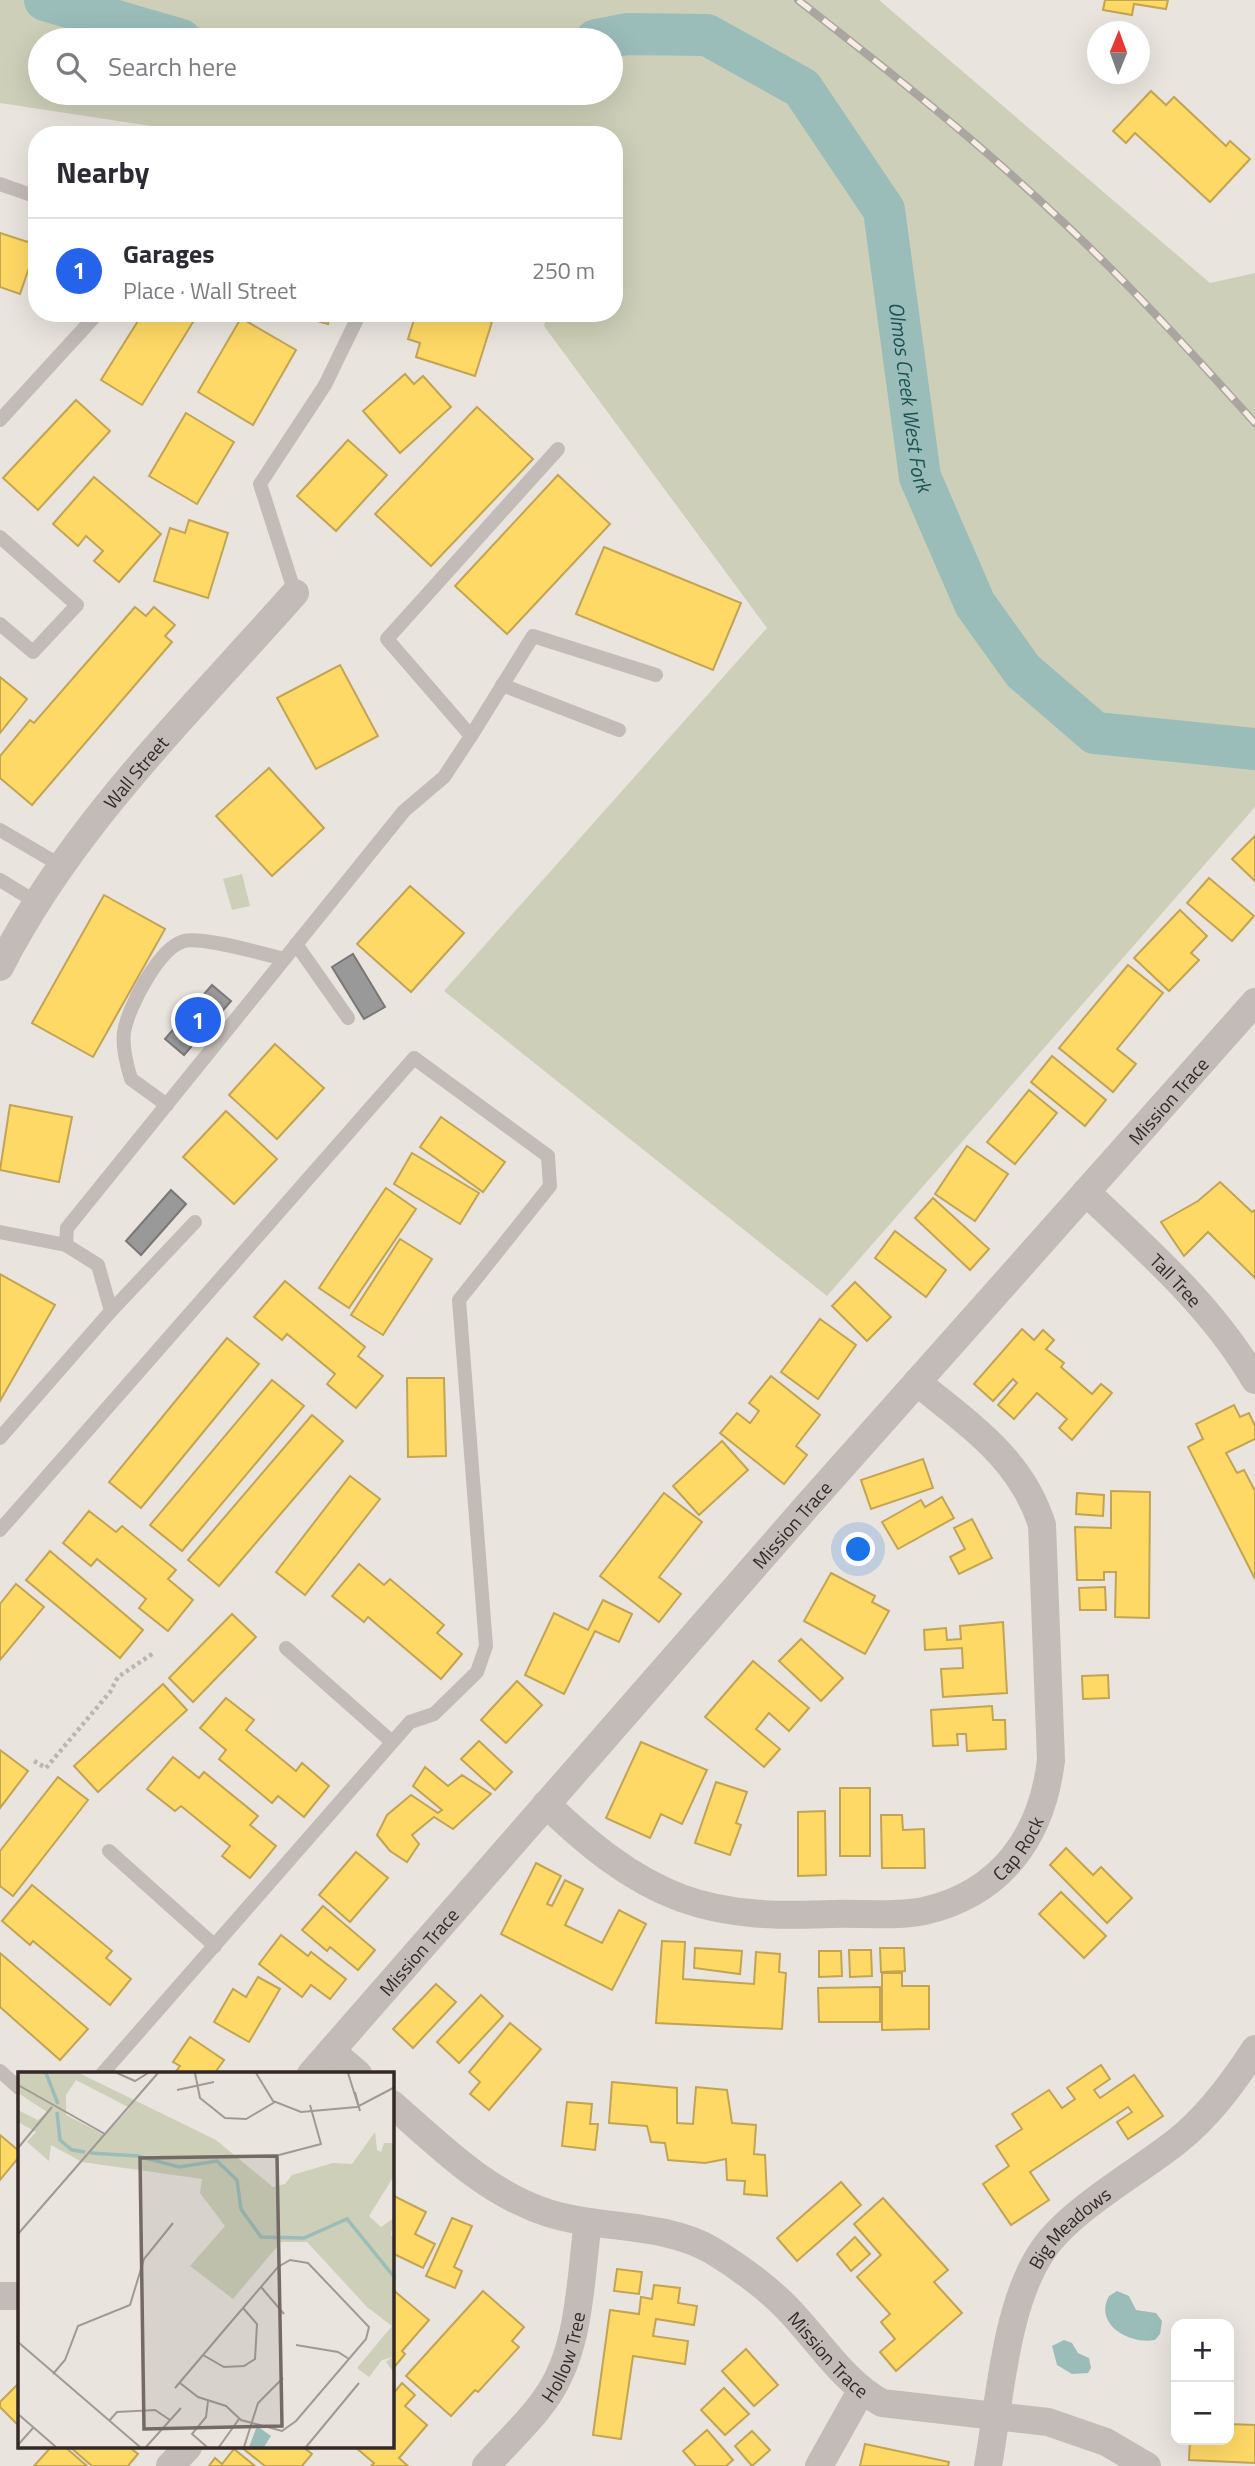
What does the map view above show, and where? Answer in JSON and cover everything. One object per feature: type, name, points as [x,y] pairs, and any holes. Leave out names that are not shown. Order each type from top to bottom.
[{"type":"street","name":"Wall Street","points":[[0,967],[36,902],[82,834],[295,593]]},
{"type":"street","name":"Mission Trace","points":[[313,2072],[917,1382],[1255,1002]]},
{"type":"street","name":"Tall Tree","points":[[1086,1192],[1203,1306],[1235,1345],[1255,1380]]},
{"type":"street","name":"Cap Rock","points":[[546,1804],[602,1855],[632,1875],[679,1898],[733,1912],[790,1915],[921,1912],[953,1902],[982,1886],[1018,1852],[1036,1824],[1047,1793],[1051,1760],[1042,1525],[1033,1496],[1017,1471],[993,1445],[917,1382]]},
{"type":"street","name":"Big Meadows","points":[[988,2466],[1016,2307],[1043,2248],[1073,2218],[1178,2140],[1206,2114],[1255,2049]]},
{"type":"street","points":[[331,2051],[356,2072]]},
{"type":"street","name":"Mission Trace","points":[[394,2106],[467,2169],[495,2189],[547,2212],[588,2222],[685,2238],[710,2249],[745,2271],[785,2306],[861,2391],[882,2403],[914,2409],[998,2414],[1048,2422],[1106,2442],[1147,2466]]},
{"type":"street","name":"Hollow Tree","points":[[486,2466],[546,2398],[562,2369],[574,2323],[588,2222]]},
{"type":"street","points":[[0,2296],[18,2296]]},
{"type":"street","points":[[819,2466],[861,2391]]},
{"type":"street","points":[[170,2466],[187,2448]]},
{"type":"lane","points":[[0,184],[28,194]]},
{"type":"lane","points":[[0,420],[90,322]]},
{"type":"lane","points":[[295,593],[260,484],[326,385],[356,322]]},
{"type":"lane","points":[[471,736],[387,639],[558,449]]},
{"type":"lane","points":[[0,537],[78,605],[33,652],[0,624]]},
{"type":"lane","points":[[66,1245],[67,1228],[296,944],[404,811],[444,777],[533,636],[656,675]]},
{"type":"lane","points":[[502,685],[619,730]]},
{"type":"lane","points":[[0,830],[60,865]]},
{"type":"lane","points":[[0,880],[36,902]]},
{"type":"lane","points":[[167,1105],[131,1079],[124,1034],[132,1007],[164,953],[185,941],[238,948],[284,960]]},
{"type":"lane","points":[[296,944],[348,1018]]},
{"type":"lane","points":[[0,1530],[414,1058],[548,1156],[550,1185],[459,1300],[486,1646],[477,1672],[434,1714],[410,1722],[104,2072]]},
{"type":"lane","points":[[0,1438],[111,1311],[195,1222]]},
{"type":"lane","points":[[0,1233],[66,1245],[98,1265],[111,1311]]},
{"type":"lane","points":[[286,1648],[392,1742]]},
{"type":"lane","points":[[109,1851],[215,1947]]},
{"type":"lane","points":[[0,2071],[18,2087]]},
{"type":"path","points":[[34,1762],[46,1768],[110,1692],[118,1677],[155,1652]]},
{"type":"green space","points":[[0,0],[879,0],[1210,283],[1255,273],[1255,807],[827,1296],[444,991],[767,628],[544,326],[545,322],[623,322],[623,126],[151,126],[0,103]]},
{"type":"green space","points":[[242,874],[250,906],[232,910],[223,879]]},
{"type":"water","points":[[1117,2291],[1129,2296],[1136,2310],[1156,2313],[1162,2321],[1160,2334],[1155,2340],[1145,2341],[1126,2336],[1110,2324],[1105,2306],[1109,2296]]},
{"type":"water","points":[[1064,2340],[1072,2343],[1078,2353],[1089,2358],[1091,2368],[1088,2373],[1072,2374],[1057,2365],[1052,2346]]},
{"type":"building: Homes","points":[[1105,0],[1168,0],[1166,9],[1134,4],[1132,15],[1103,10]]},
{"type":"building: Homes","points":[[1151,91],[1166,105],[1174,97],[1226,146],[1230,141],[1250,159],[1210,202],[1135,133],[1126,143],[1113,131]]},
{"type":"building: Homes","points":[[0,233],[28,242],[28,271],[20,294],[0,287]]},
{"type":"building: Homes","points":[[137,322],[193,322],[142,405],[101,380]]},
{"type":"building: Homes","points":[[239,322],[248,322],[296,350],[253,425],[198,392]]},
{"type":"building: Homes","points":[[413,322],[492,322],[475,376],[416,357],[420,343],[408,339]]},
{"type":"building: Homes","points":[[405,374],[414,384],[423,376],[451,407],[400,453],[363,411]]},
{"type":"building: Homes","points":[[76,400],[110,431],[38,510],[3,478]]},
{"type":"building: Homes","points":[[477,407],[533,459],[431,566],[375,514]]},
{"type":"building: Homes","points":[[186,413],[234,442],[197,504],[149,476]]},
{"type":"building: Homes","points":[[348,440],[387,475],[336,531],[297,496]]},
{"type":"building: Homes","points":[[558,475],[610,524],[507,634],[455,586]]},
{"type":"building: Homes","points":[[94,477],[161,534],[119,582],[94,561],[103,551],[86,536],[78,546],[53,524]]},
{"type":"building: Homes","points":[[189,520],[228,533],[208,598],[154,581],[170,528],[185,533]]},
{"type":"building: Homes","points":[[604,547],[741,603],[713,670],[576,614]]},
{"type":"building: Homes","points":[[135,607],[146,616],[154,607],[175,625],[165,636],[172,642],[32,805],[0,778],[0,756],[30,720],[34,723]]},
{"type":"building: Homes","points":[[340,665],[378,736],[316,769],[277,698]]},
{"type":"building: Homes","points":[[0,677],[27,699],[0,733]]},
{"type":"building: Homes","points":[[269,768],[324,828],[272,876],[216,816]]},
{"type":"building: Homes","points":[[1255,836],[1255,881],[1232,859]]},
{"type":"building: Homes","points":[[1209,878],[1254,916],[1232,941],[1187,903]]},
{"type":"building: Homes","points":[[410,886],[464,933],[411,992],[357,944]]},
{"type":"building: Homes","points":[[104,895],[165,929],[93,1057],[32,1023]]},
{"type":"building: Homes","points":[[1180,910],[1207,936],[1191,953],[1199,960],[1169,991],[1134,958]]},
{"type":"building: Homes","points":[[1128,965],[1163,993],[1117,1049],[1136,1064],[1113,1092],[1059,1048]]},
{"type":"building: Homes","points":[[275,1044],[324,1088],[277,1139],[229,1095]]},
{"type":"building: Homes","points":[[1052,1056],[1106,1100],[1085,1126],[1031,1082]]},
{"type":"building: Homes","points":[[1029,1090],[1057,1113],[1015,1164],[987,1142]]},
{"type":"building: Homes","points":[[10,1105],[72,1117],[59,1182],[0,1170]]},
{"type":"building: Homes","points":[[226,1111],[277,1159],[234,1204],[183,1157]]},
{"type":"building: Homes","points":[[441,1117],[505,1162],[483,1192],[420,1147]]},
{"type":"building: Homes","points":[[967,1146],[1008,1174],[975,1221],[935,1194]]},
{"type":"building: Homes","points":[[412,1153],[479,1193],[460,1224],[394,1184]]},
{"type":"building: Homes","points":[[1220,1182],[1252,1212],[1255,1210],[1255,1278],[1208,1232],[1184,1256],[1161,1222],[1198,1201]]},
{"type":"building: Homes","points":[[386,1188],[416,1209],[349,1308],[319,1288]]},
{"type":"building: Homes","points":[[933,1198],[989,1249],[970,1270],[915,1218]]},
{"type":"building: Homes","points":[[895,1231],[946,1270],[926,1297],[875,1258]]},
{"type":"building: Homes","points":[[400,1239],[432,1259],[383,1335],[351,1315]]},
{"type":"building: Homes","points":[[0,1274],[55,1305],[0,1401]]},
{"type":"building: Homes","points":[[285,1281],[365,1347],[358,1356],[383,1376],[356,1408],[327,1384],[335,1374],[287,1334],[282,1340],[254,1317]]},
{"type":"building: Homes","points":[[855,1282],[891,1317],[867,1341],[832,1306]]},
{"type":"building: Homes","points":[[820,1319],[856,1345],[818,1399],[781,1372]]},
{"type":"building: Homes","points":[[1022,1329],[1034,1340],[1043,1330],[1054,1340],[1046,1349],[1064,1363],[1061,1367],[1092,1394],[1101,1384],[1112,1393],[1072,1440],[1059,1428],[1067,1419],[1037,1393],[1014,1419],[998,1405],[1017,1383],[1013,1379],[993,1401],[974,1384]]},
{"type":"building: Homes","points":[[227,1338],[259,1364],[141,1508],[109,1482]]},
{"type":"building: Homes","points":[[771,1376],[820,1415],[796,1446],[807,1455],[784,1484],[720,1433],[737,1413],[750,1423],[759,1411],[749,1403]]},
{"type":"building: Homes","points":[[407,1378],[444,1378],[446,1456],[408,1457]]},
{"type":"building: Homes","points":[[272,1380],[304,1406],[182,1551],[150,1525]]},
{"type":"building: Homes","points":[[1234,1405],[1240,1417],[1249,1413],[1255,1426],[1255,1439],[1226,1453],[1237,1473],[1244,1470],[1255,1491],[1255,1579],[1188,1447],[1203,1439],[1196,1424]]},
{"type":"building: Homes","points":[[312,1415],[343,1441],[219,1586],[188,1560]]},
{"type":"building: Homes","points":[[722,1441],[748,1470],[699,1515],[673,1486]]},
{"type":"building: Homes","points":[[923,1459],[933,1488],[871,1509],[861,1480]]},
{"type":"building: Homes","points":[[350,1476],[380,1499],[305,1595],[276,1572]]},
{"type":"building: Homes","points":[[1111,1491],[1150,1492],[1149,1618],[1115,1617],[1116,1572],[1104,1572],[1104,1580],[1077,1580],[1075,1527],[1111,1528]]},
{"type":"building: Homes","points":[[664,1493],[702,1522],[659,1577],[681,1594],[659,1622],[600,1576]]},
{"type":"building: Homes","points":[[1077,1493],[1104,1495],[1103,1516],[1076,1514]]},
{"type":"building: Homes","points":[[942,1497],[954,1518],[898,1549],[882,1522],[921,1500],[925,1507]]},
{"type":"building: Homes","points":[[89,1511],[116,1532],[122,1526],[176,1570],[168,1579],[193,1600],[168,1631],[139,1608],[146,1599],[97,1559],[91,1566],[63,1543]]},
{"type":"building: Homes","points":[[972,1519],[992,1558],[959,1574],[950,1557],[965,1549],[954,1528]]},
{"type":"building: Homes","points":[[50,1551],[143,1630],[120,1658],[26,1580]]},
{"type":"building: Homes","points":[[359,1564],[384,1585],[390,1579],[444,1625],[437,1633],[462,1654],[441,1679],[368,1617],[364,1622],[332,1596]]},
{"type":"building: Homes","points":[[831,1573],[875,1596],[872,1602],[889,1611],[865,1654],[804,1621]]},
{"type":"building: Homes","points":[[16,1584],[44,1607],[0,1660],[0,1604]]},
{"type":"building: Homes","points":[[1105,1587],[1106,1610],[1080,1610],[1079,1588]]},
{"type":"building: Homes","points":[[603,1600],[632,1614],[619,1642],[595,1631],[564,1694],[525,1675],[554,1613],[588,1630]]},
{"type":"building: Homes","points":[[232,1614],[256,1637],[193,1702],[169,1678]]},
{"type":"building: Homes","points":[[1003,1622],[1007,1693],[943,1697],[941,1669],[963,1668],[962,1648],[925,1650],[924,1630],[946,1628],[947,1640],[961,1639],[960,1626]]},
{"type":"building: Homes","points":[[801,1639],[843,1678],[821,1701],[779,1661]]},
{"type":"building: Homes","points":[[753,1661],[809,1708],[789,1731],[769,1713],[756,1729],[780,1749],[764,1767],[705,1717]]},
{"type":"building: Homes","points":[[1108,1675],[1109,1698],[1083,1699],[1082,1676]]},
{"type":"building: Homes","points":[[517,1681],[542,1705],[506,1743],[481,1720]]},
{"type":"building: Homes","points":[[163,1684],[187,1710],[98,1792],[74,1766]]},
{"type":"building: Homes","points":[[226,1698],[254,1720],[246,1730],[296,1771],[302,1763],[329,1786],[304,1817],[278,1796],[272,1803],[219,1759],[226,1750],[200,1728]]},
{"type":"building: Homes","points":[[992,1706],[993,1720],[1005,1720],[1006,1749],[967,1751],[966,1734],[957,1734],[958,1745],[933,1746],[931,1710]]},
{"type":"building: Homes","points":[[479,1741],[512,1772],[495,1790],[461,1759]]},
{"type":"building: Homes","points":[[641,1742],[707,1770],[682,1824],[661,1814],[650,1838],[606,1818]]},
{"type":"building: Homes","points":[[0,1750],[28,1771],[0,1808]]},
{"type":"building: Homes","points":[[173,1757],[199,1778],[204,1772],[258,1816],[250,1825],[276,1846],[250,1878],[222,1856],[230,1846],[181,1806],[175,1811],[147,1789]]},
{"type":"building: Homes","points":[[425,1767],[448,1786],[462,1775],[491,1794],[453,1829],[434,1817],[412,1835],[419,1844],[407,1862],[390,1851],[377,1835],[387,1815],[411,1795],[438,1813],[442,1810],[413,1786]]},
{"type":"building: Homes","points":[[58,1777],[88,1800],[13,1896],[0,1886],[0,1851]]},
{"type":"building: Homes","points":[[716,1782],[747,1792],[736,1823],[741,1825],[730,1855],[695,1843]]},
{"type":"building: Homes","points":[[840,1788],[870,1788],[870,1856],[840,1856]]},
{"type":"building: Homes","points":[[825,1811],[826,1875],[798,1876],[798,1812]]},
{"type":"building: Homes","points":[[881,1815],[902,1815],[903,1830],[924,1829],[925,1868],[882,1868]]},
{"type":"building: Homes","points":[[1066,1848],[1093,1875],[1101,1867],[1132,1898],[1107,1923],[1050,1865]]},
{"type":"building: Homes","points":[[356,1852],[388,1878],[350,1922],[319,1895]]},
{"type":"building: Homes","points":[[536,1863],[561,1876],[547,1904],[552,1906],[565,1880],[583,1889],[565,1925],[602,1943],[619,1910],[646,1924],[612,1990],[501,1934]]},
{"type":"building: Homes","points":[[32,1885],[112,1951],[106,1958],[131,1979],[110,2005],[33,1941],[30,1945],[2,1921]]},
{"type":"building: Homes","points":[[1061,1892],[1106,1936],[1084,1958],[1039,1914]]},
{"type":"building: Homes","points":[[323,1906],[375,1950],[358,1970],[330,1947],[327,1951],[302,1930]]},
{"type":"building: Homes","points":[[281,1935],[308,1956],[311,1952],[346,1979],[330,1999],[311,1985],[302,1997],[259,1964]]},
{"type":"building: Homes","points":[[662,1941],[685,1942],[683,1979],[754,1984],[756,1952],[780,1954],[779,1972],[786,1973],[782,2029],[656,2023]]},
{"type":"building: Homes","points":[[695,1948],[742,1951],[740,1974],[694,1968]]},
{"type":"building: Homes","points":[[880,1948],[904,1948],[905,1971],[881,1972]]},
{"type":"building: Homes","points":[[849,1950],[871,1950],[872,1976],[850,1977]]},
{"type":"building: Homes","points":[[819,1951],[841,1951],[842,1976],[819,1977]]},
{"type":"building: Homes","points":[[0,1953],[88,2029],[60,2060],[0,2007]]},
{"type":"building: Homes","points":[[882,1973],[902,1973],[902,1986],[929,1986],[929,2029],[882,2030]]},
{"type":"building: Homes","points":[[258,1977],[280,1989],[249,2042],[214,2022],[233,1989],[246,1997]]},
{"type":"building: Homes","points":[[436,1984],[456,2002],[413,2048],[393,2029]]},
{"type":"building: Homes","points":[[880,1987],[880,2022],[819,2022],[818,1988]]},
{"type":"building: Homes","points":[[481,1995],[503,2016],[459,2063],[437,2042]]},
{"type":"building: Homes","points":[[510,2023],[541,2049],[489,2110],[470,2094],[480,2082],[469,2072]]},
{"type":"building: Homes","points":[[190,2037],[224,2060],[215,2072],[176,2072],[180,2066],[173,2062]]},
{"type":"building: Homes","points":[[1101,2065],[1110,2079],[1094,2090],[1100,2098],[1134,2075],[1163,2116],[1128,2139],[1117,2122],[1132,2112],[1128,2107],[1030,2172],[1049,2200],[1011,2225],[983,2184],[1009,2166],[996,2146],[1022,2129],[1012,2114],[1049,2090],[1062,2108],[1075,2099],[1067,2088]]},
{"type":"building: Homes","points":[[612,2082],[677,2088],[677,2123],[693,2124],[696,2087],[727,2090],[732,2123],[756,2125],[754,2154],[765,2155],[767,2196],[744,2194],[745,2181],[727,2180],[726,2159],[705,2163],[668,2160],[665,2143],[651,2142],[647,2126],[609,2123]]},
{"type":"building: Homes","points":[[567,2102],[592,2104],[590,2124],[598,2124],[595,2150],[562,2146]]},
{"type":"building: Homes","points":[[0,2135],[18,2150],[18,2158],[0,2180]]},
{"type":"building: Homes","points":[[841,2182],[861,2205],[797,2261],[777,2238]]},
{"type":"building: Homes","points":[[394,2196],[426,2212],[415,2234],[435,2244],[423,2268],[394,2254]]},
{"type":"building: Homes","points":[[883,2198],[948,2270],[934,2282],[962,2313],[896,2371],[880,2352],[895,2339],[881,2322],[890,2314],[857,2277],[881,2255],[854,2224]]},
{"type":"building: Homes","points":[[452,2218],[472,2226],[454,2267],[462,2271],[455,2288],[426,2276]]},
{"type":"building: Homes","points":[[855,2237],[870,2254],[851,2271],[837,2254]]},
{"type":"building: Homes","points":[[617,2269],[642,2272],[639,2294],[614,2291]]},
{"type":"building: Homes","points":[[654,2285],[680,2288],[678,2303],[697,2306],[694,2325],[656,2319],[653,2336],[688,2341],[685,2364],[633,2356],[621,2439],[593,2435],[610,2310],[639,2314],[641,2297],[652,2299]]},
{"type":"building: Homes","points":[[394,2291],[429,2320],[402,2351],[405,2354],[394,2368]]},
{"type":"building: Homes","points":[[483,2291],[524,2327],[512,2341],[519,2347],[478,2392],[475,2390],[451,2416],[406,2376]]},
{"type":"building: Homes","points":[[746,2349],[778,2385],[754,2406],[722,2371]]},
{"type":"building: Homes","points":[[402,2383],[415,2395],[405,2406],[427,2425],[399,2458],[408,2466],[371,2466],[374,2463],[356,2448],[394,2448],[394,2393]]},
{"type":"building: Homes","points":[[18,2384],[18,2425],[0,2407],[0,2402]]},
{"type":"building: Homes","points":[[724,2388],[749,2414],[725,2435],[701,2410]]},
{"type":"building: Homes","points":[[1234,2424],[1255,2425],[1255,2463],[1189,2460],[1190,2445],[1234,2445]]},
{"type":"building: Homes","points":[[707,2430],[733,2460],[726,2466],[696,2466],[683,2451]]},
{"type":"building: Homes","points":[[752,2431],[770,2450],[752,2466],[735,2446]]},
{"type":"building: Homes","points":[[865,2444],[949,2462],[948,2466],[860,2466]]},
{"type":"building: Homes","points":[[50,2448],[66,2448],[87,2466],[34,2466]]},
{"type":"building: Homes","points":[[71,2448],[130,2448],[138,2454],[128,2466],[92,2466]]},
{"type":"building: Homes","points":[[242,2448],[304,2448],[312,2454],[302,2466],[265,2466]]},
{"type":"building: Homes","points":[[234,2449],[255,2466],[209,2466],[215,2458],[222,2464]]},
{"type":"building: Industry","points":[[353,954],[385,1007],[364,1019],[332,967]]},
{"type":"building: Industry","points":[[212,985],[231,1001],[184,1055],[165,1039]]},
{"type":"building: Industry","points":[[171,1190],[186,1204],[141,1255],[126,1241]]},
{"type":"waterway","name":"Olmos Creek West Fork","points":[[45,0],[140,28]]},
{"type":"waterway","name":"Olmos Creek West Fork","points":[[623,35],[707,35],[802,88],[884,210],[920,477],[975,604],[1023,671],[1095,733],[1255,749]]},
{"type":"railway","points":[[798,0],[934,108],[1032,193],[1138,296],[1255,423]]},
{"type":"place","name":"Garages","points":[[198,1020]]}]
